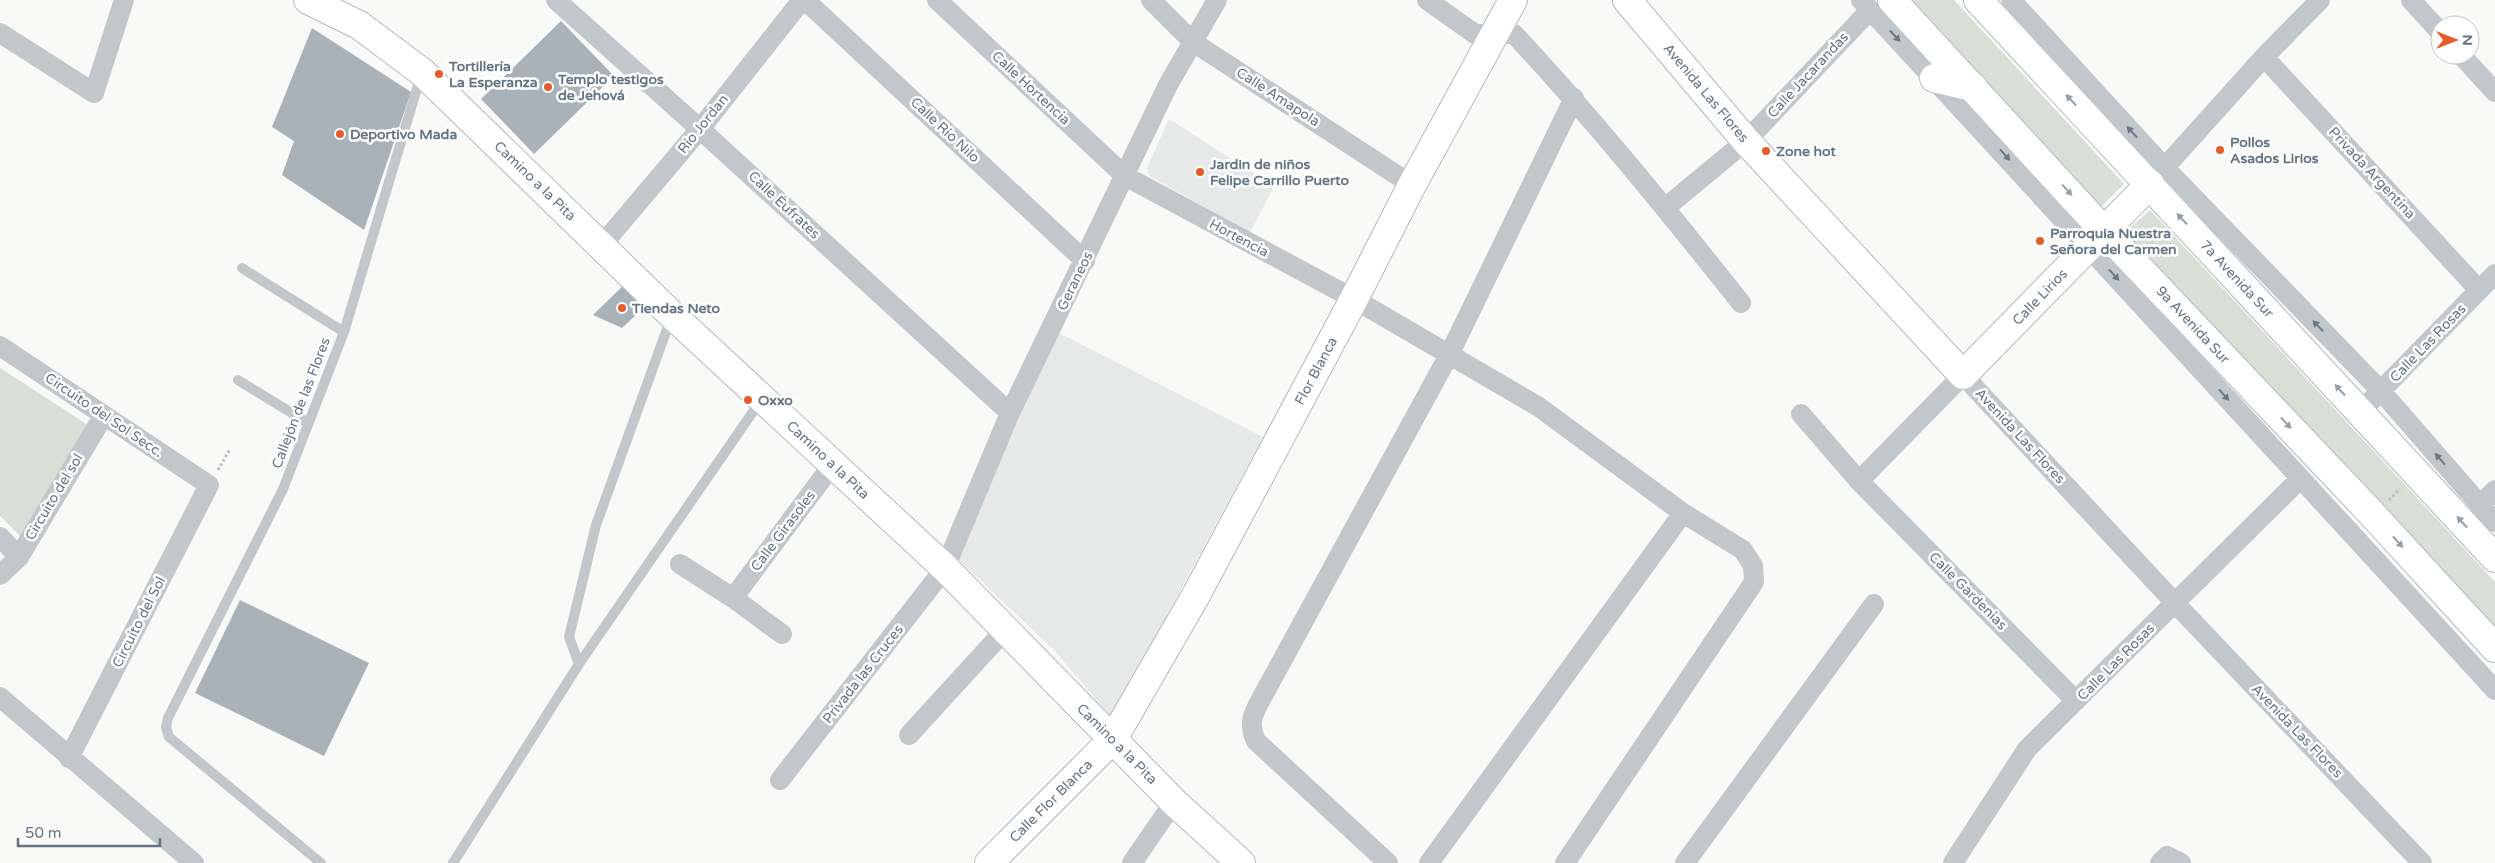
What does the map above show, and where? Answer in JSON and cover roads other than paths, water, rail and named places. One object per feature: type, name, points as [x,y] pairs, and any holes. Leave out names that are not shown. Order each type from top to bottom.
[{"type":"street","points":[[0,33],[94,93],[124,0]]},
{"type":"street","name":"Camino a la Pita","points":[[308,0],[359,25],[422,72],[672,314],[944,568],[1174,802],[1241,863]]},
{"type":"street","name":"Calle Éufrates","points":[[556,0],[1010,413]]},
{"type":"street","name":"Río Jordan","points":[[602,246],[700,129],[803,0]]},
{"type":"street","name":"Calle Río Nilo","points":[[803,0],[1085,261]]},
{"type":"street","name":"Calle Hortencia","points":[[937,0],[1125,176]]},
{"type":"street","name":"Calle Amapola","points":[[1152,0],[1193,42],[1412,185]]},
{"type":"street","name":"Geraneos","points":[[944,568],[1010,413],[1085,261],[1168,85],[1217,0]]},
{"type":"street","points":[[1427,0],[1475,34],[1514,34],[1574,98],[1666,208],[1741,303]]},
{"type":"street","name":"Flor Blanca","points":[[1113,739],[1195,597],[1354,299],[1412,185],[1513,0]]},
{"type":"street","name":"Avenida Las Flores","points":[[1627,0],[1746,141],[2175,603],[2422,863]]},
{"type":"street","name":"7a Avenida Sur","points":[[1978,0],[2158,176],[2360,412],[2495,558]]},
{"type":"street","points":[[2011,0],[2158,176],[2381,391],[2495,522]]},
{"type":"street","name":"Calle Lirios","points":[[1859,481],[2158,176],[2264,57],[2320,0]]},
{"type":"street","points":[[2411,0],[2430,21]]},
{"type":"street","points":[[1874,3],[1934,78],[2096,239],[2300,479],[2495,690]]},
{"type":"street","name":"Calle Jacarandas","points":[[1666,208],[1746,141],[1874,3]]},
{"type":"street","name":"9a Avenida Sur","points":[[1874,3],[1973,88],[2096,239],[2373,515],[2495,648]]},
{"type":"street","name":"Privada Argentina","points":[[2264,57],[2479,290]]},
{"type":"street","points":[[2470,65],[2495,92]]},
{"type":"street","points":[[1934,78],[1973,88]]},
{"type":"street","points":[[1388,863],[1256,741],[1250,728],[1254,712],[1450,353],[1574,98]]},
{"type":"street","name":"Hortencia","points":[[1125,176],[1354,299],[1450,353],[1539,407],[1683,513],[1743,550],[1753,566],[1754,582],[1564,863]]},
{"type":"street","name":"Calle Las Rosas","points":[[2360,412],[2495,274]]},
{"type":"street","name":"Circuito del Sol Secc.","points":[[0,346],[209,485]]},
{"type":"street","name":"Calle Gardenias","points":[[1801,414],[1859,481],[2076,701]]},
{"type":"street","name":"Circuito del sol","points":[[0,575],[19,557],[104,415]]},
{"type":"street","name":"Calle Girasoles","points":[[733,598],[833,464]]},
{"type":"street","name":"Calle Las Rosas","points":[[1953,863],[2026,750],[2300,479]]},
{"type":"street","name":"Circuito del Sol","points":[[69,758],[209,485]]},
{"type":"street","points":[[2480,505],[2495,490]]},
{"type":"street","points":[[1429,863],[1683,513]]},
{"type":"street","points":[[0,537],[19,557]]},
{"type":"street","points":[[680,564],[733,598],[782,634]]},
{"type":"street","name":"Privada las Cruces","points":[[780,780],[944,568]]},
{"type":"street","points":[[1685,863],[1874,604]]},
{"type":"street","points":[[909,735],[1004,630]]},
{"type":"street","points":[[0,697],[194,863]]},
{"type":"street","name":"Calle Flor Blanca","points":[[989,863],[1113,739]]},
{"type":"street","points":[[1132,863],[1174,802]]},
{"type":"lane","name":"Callejón de las Flores","points":[[321,863],[169,737],[166,728],[168,718],[283,489],[344,332],[422,72]]},
{"type":"lane","points":[[242,268],[344,332]]},
{"type":"lane","points":[[579,664],[569,637],[596,524],[672,314]]},
{"type":"lane","points":[[238,380],[308,423]]},
{"type":"lane","points":[[452,863],[579,664],[762,398]]},
{"type":"place","name":"Tortillería La Esperanza","points":[[439,74]]},
{"type":"place","name":"Templo testigos de Jehová","points":[[548,87]]},
{"type":"place","name":"Deportivo Mada","points":[[340,134]]},
{"type":"place","name":"Pollos Asados Lirios","points":[[2220,150]]},
{"type":"place","name":"Zone hot","points":[[1766,151]]},
{"type":"place","name":"Jardin de niños Felipe Carrillo Puerto","points":[[1200,172]]},
{"type":"place","name":"Parroquia Nuestra Señora del Carmen","points":[[2040,241]]},
{"type":"place","name":"Tiendas Neto","points":[[622,308]]},
{"type":"place","name":"Oxxo","points":[[748,400]]}]
